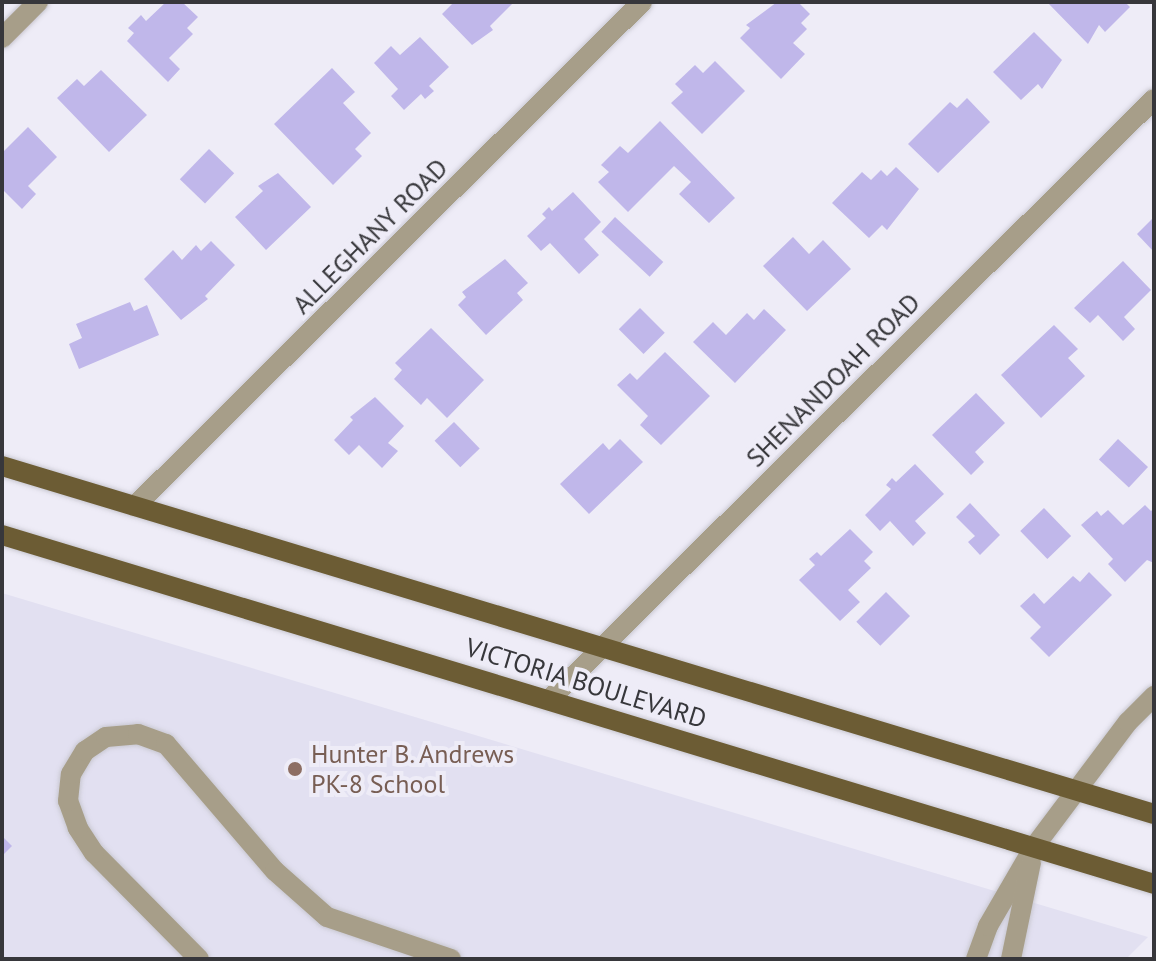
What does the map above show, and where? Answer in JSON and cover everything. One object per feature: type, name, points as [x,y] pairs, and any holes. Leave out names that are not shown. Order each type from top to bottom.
[{"type":"main road","name":"VICTORIA BOULEVARD","points":[[2,466],[1154,814]]},
{"type":"main road","name":"VICTORIA BOULEVARD","points":[[2,535],[1154,884]]},
{"type":"street","points":[[2,38],[38,2]]},
{"type":"street","name":"ALLEGHANY ROAD","points":[[135,506],[642,2]]},
{"type":"street","name":"SHENANDOAH ROAD","points":[[550,699],[1154,99]]},
{"type":"street","points":[[976,959],[988,926],[1034,847],[1128,722],[1154,696]]},
{"type":"street","points":[[199,959],[94,853],[78,828],[68,801],[71,774],[85,751],[106,737],[138,734],[166,744],[275,871],[327,917],[451,959]]},
{"type":"street","points":[[1011,959],[1034,847]]},
{"type":"shaded area","name":"Hunter B. Andrews PK-8 School","points":[[2,593],[1148,937],[1126,959],[2,959]]},
{"type":"building","points":[[166,2],[182,2],[198,17],[187,28],[193,34],[169,58],[180,69],[168,82],[127,41],[134,33],[128,28],[141,15],[146,21]]},
{"type":"building","points":[[454,2],[514,2],[490,26],[493,30],[472,45],[442,14]]},
{"type":"building","points":[[777,2],[798,2],[810,14],[801,23],[807,29],[793,43],[805,54],[781,79],[740,38],[750,28],[746,25]]},
{"type":"building","points":[[1047,2],[1125,2],[1130,7],[1105,32],[1099,25],[1088,44]]},
{"type":"building","points":[[1034,32],[1062,60],[1042,89],[1038,84],[1021,100],[993,72]]},
{"type":"building","points":[[420,37],[449,67],[429,86],[434,91],[425,99],[421,94],[404,110],[391,96],[398,89],[374,63],[391,46],[400,55]]},
{"type":"building","points":[[715,61],[745,91],[702,134],[671,103],[683,92],[675,84],[695,65],[703,73]]},
{"type":"building","points":[[332,68],[355,92],[343,103],[371,133],[355,149],[362,156],[333,185],[274,124]]},
{"type":"building","points":[[101,70],[147,115],[109,152],[57,98],[77,79],[84,86]]},
{"type":"building","points":[[967,98],[990,122],[938,173],[908,144],[950,102],[957,108]]},
{"type":"building","points":[[660,121],[735,198],[709,223],[679,194],[691,182],[674,166],[628,212],[598,182],[609,172],[601,165],[620,146],[628,153]]},
{"type":"building","points":[[28,127],[57,157],[28,186],[36,194],[22,209],[2,189],[2,153]]},
{"type":"building","points":[[209,149],[234,173],[205,204],[180,179]]},
{"type":"building","points":[[896,167],[919,189],[887,230],[882,225],[869,238],[832,203],[862,172],[871,180],[881,170],[887,176]]},
{"type":"building","points":[[278,173],[311,207],[266,250],[235,217],[263,191],[258,186]]},
{"type":"building","points":[[573,192],[601,222],[584,239],[599,255],[579,274],[550,243],[541,251],[527,236],[546,218],[542,214],[549,207],[552,211]]},
{"type":"building","points":[[615,217],[663,262],[650,277],[601,232]]},
{"type":"building","points":[[1154,217],[1154,252],[1137,234]]},
{"type":"building","points":[[793,237],[809,254],[823,240],[851,269],[807,311],[763,266]]},
{"type":"building","points":[[211,241],[235,265],[205,296],[208,299],[181,320],[144,279],[173,250],[182,260],[196,245],[201,251]]},
{"type":"building","points":[[505,259],[528,283],[517,293],[523,300],[486,335],[458,305],[466,297],[462,292]]},
{"type":"building","points":[[1123,261],[1151,290],[1124,317],[1135,329],[1123,341],[1098,315],[1090,323],[1074,308]]},
{"type":"building","points":[[130,302],[134,311],[147,305],[159,335],[79,369],[69,344],[82,338],[76,324]]},
{"type":"building","points":[[640,308],[665,333],[644,354],[619,329]]},
{"type":"building","points":[[764,309],[786,330],[735,383],[693,342],[713,322],[726,335],[747,313],[754,320]]},
{"type":"building","points":[[1054,325],[1078,349],[1068,358],[1085,376],[1041,418],[1001,375]]},
{"type":"building","points":[[431,328],[484,380],[447,418],[427,398],[421,405],[394,379],[402,370],[395,363]]},
{"type":"building","points":[[665,352],[710,396],[661,445],[640,425],[648,416],[617,385],[630,373],[637,380]]},
{"type":"building","points":[[976,393],[1005,423],[975,452],[984,462],[971,475],[932,435]]},
{"type":"building","points":[[375,397],[404,426],[388,443],[398,451],[382,468],[359,445],[349,455],[334,440],[353,420],[350,417]]},
{"type":"building","points":[[454,422],[480,449],[460,467],[435,441]]},
{"type":"building","points":[[620,439],[643,462],[589,514],[560,484],[603,443],[609,450]]},
{"type":"building","points":[[1118,439],[1148,467],[1129,487],[1099,459]]},
{"type":"building","points":[[915,464],[944,494],[915,521],[926,533],[913,546],[890,521],[880,531],[865,515],[891,489],[886,485],[892,478],[896,482]]},
{"type":"building","points":[[970,503],[1000,535],[980,555],[968,542],[975,536],[956,517]]},
{"type":"building","points":[[1145,505],[1151,511],[1154,508],[1154,563],[1147,560],[1125,582],[1108,564],[1113,559],[1081,525],[1097,511],[1101,516],[1108,510],[1123,525]]},
{"type":"building","points":[[1044,508],[1071,536],[1047,559],[1020,531]]},
{"type":"building","points":[[850,529],[873,552],[864,561],[871,568],[848,590],[860,602],[840,621],[799,580],[815,565],[809,559],[817,552],[821,556]]},
{"type":"building","points":[[1089,572],[1112,595],[1049,657],[1030,638],[1041,627],[1020,606],[1034,593],[1044,604],[1073,576],[1080,582]]},
{"type":"building","points":[[886,592],[910,616],[880,646],[856,622]]},
{"type":"building","points":[[2,836],[12,846],[2,856]]},
{"type":"place","name":"Hunter B. Andrews PK-8 School","points":[[295,769]]}]
